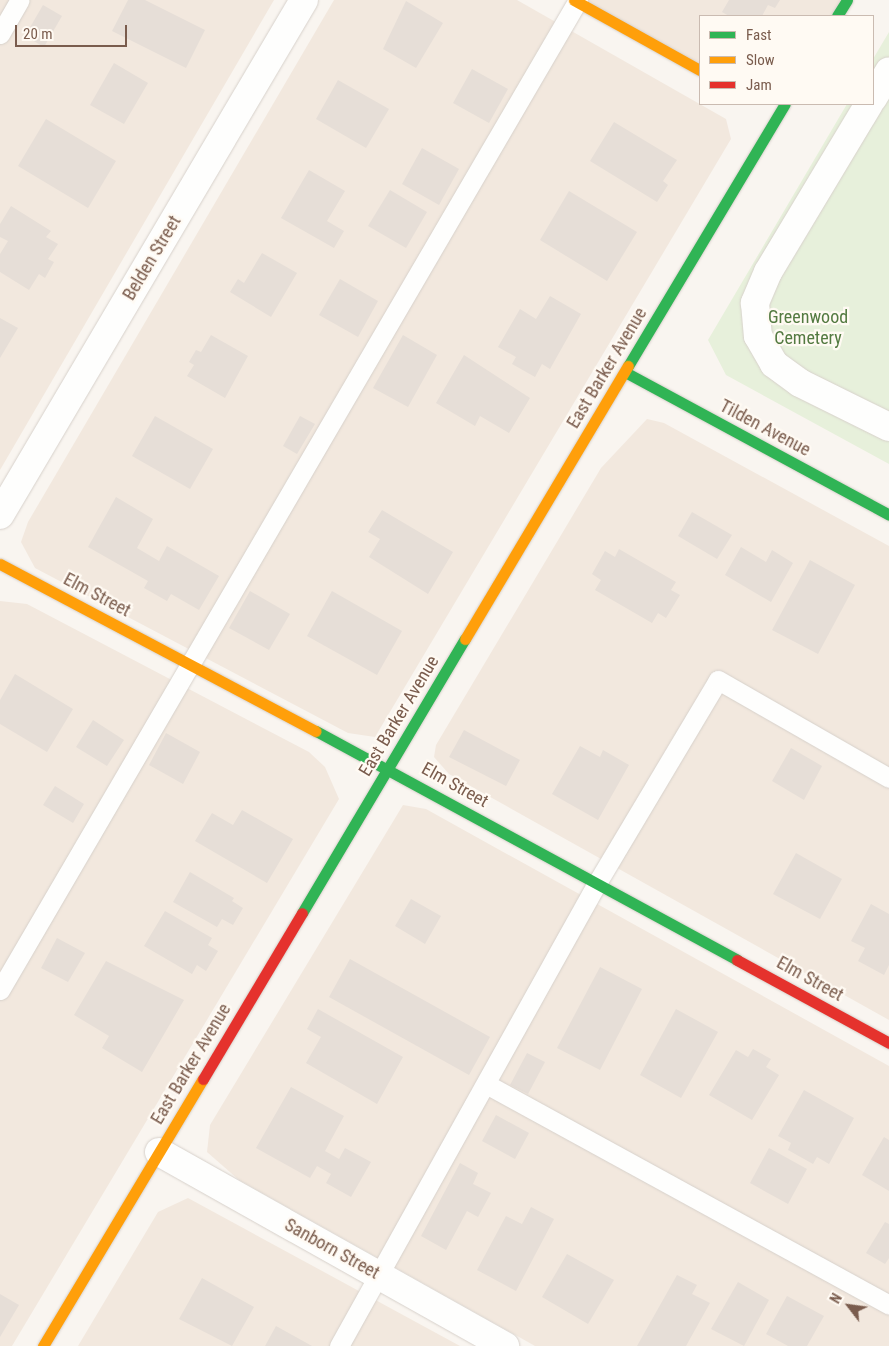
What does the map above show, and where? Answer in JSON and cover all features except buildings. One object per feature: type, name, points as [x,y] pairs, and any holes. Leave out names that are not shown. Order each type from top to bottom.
[{"type":"street","name":"Belden Street","points":[[0,515],[304,0]]},
{"type":"street","points":[[838,15],[847,0]]},
{"type":"street","points":[[576,1],[699,69]]},
{"type":"street","points":[[874,96],[889,71]]},
{"type":"street","points":[[868,105],[768,272],[755,303],[758,336],[774,364],[800,383],[889,427]]},
{"type":"street","points":[[767,107],[782,109]]},
{"type":"street","name":"East Barker Avenue","points":[[43,1346],[782,109]]},
{"type":"street","name":"Tilden Avenue","points":[[625,372],[889,515]]},
{"type":"street","name":"Elm Street","points":[[0,564],[388,769],[889,1043]]},
{"type":"street","name":"Sanborn Street","points":[[159,1152],[505,1346]]},
{"type":"lane","points":[[0,34],[20,0]]},
{"type":"lane","points":[[0,990],[576,1]]},
{"type":"lane","points":[[339,1346],[380,1276],[597,883],[718,680],[889,778]]},
{"type":"lane","points":[[486,1084],[889,1305]]},
{"type":"shaded area","points":[[0,0],[274,0],[0,470]]},
{"type":"shaded area","points":[[334,0],[517,0],[726,119],[731,139],[375,737],[348,733],[35,568],[21,542],[28,522]]},
{"type":"shaded area","points":[[577,0],[849,0],[840,15],[699,15],[699,69]]},
{"type":"shaded area","points":[[647,419],[664,423],[889,546],[889,1020],[449,774],[434,757],[436,745],[601,468]]},
{"type":"shaded area","points":[[0,601],[27,604],[309,752],[325,767],[339,799],[12,1346],[0,1346]]},
{"type":"shaded area","points":[[403,805],[426,809],[889,1066],[889,1346],[535,1346],[239,1180],[207,1152],[210,1125]]},
{"type":"shaded area","points":[[188,1198],[460,1346],[78,1346],[158,1212]]},
{"type":"green space","name":"Greenwood Cemetery","points":[[889,32],[889,464],[726,375],[708,340],[846,105],[874,105],[874,57]]},
{"type":"traffic: fast","points":[[838,15],[847,0]]},
{"type":"traffic: fast","points":[[628,366],[784,105]]},
{"type":"traffic: fast","points":[[625,372],[889,515]]},
{"type":"traffic: fast","points":[[302,913],[465,639]]},
{"type":"traffic: fast","points":[[316,731],[737,960]]},
{"type":"traffic: slow","points":[[574,0],[699,69]]},
{"type":"traffic: slow","points":[[465,639],[628,366]]},
{"type":"traffic: slow","points":[[0,564],[316,731]]},
{"type":"traffic: slow","points":[[43,1346],[203,1079]]},
{"type":"traffic: jam","points":[[203,1079],[302,913]]},
{"type":"traffic: jam","points":[[737,960],[889,1043]]}]
